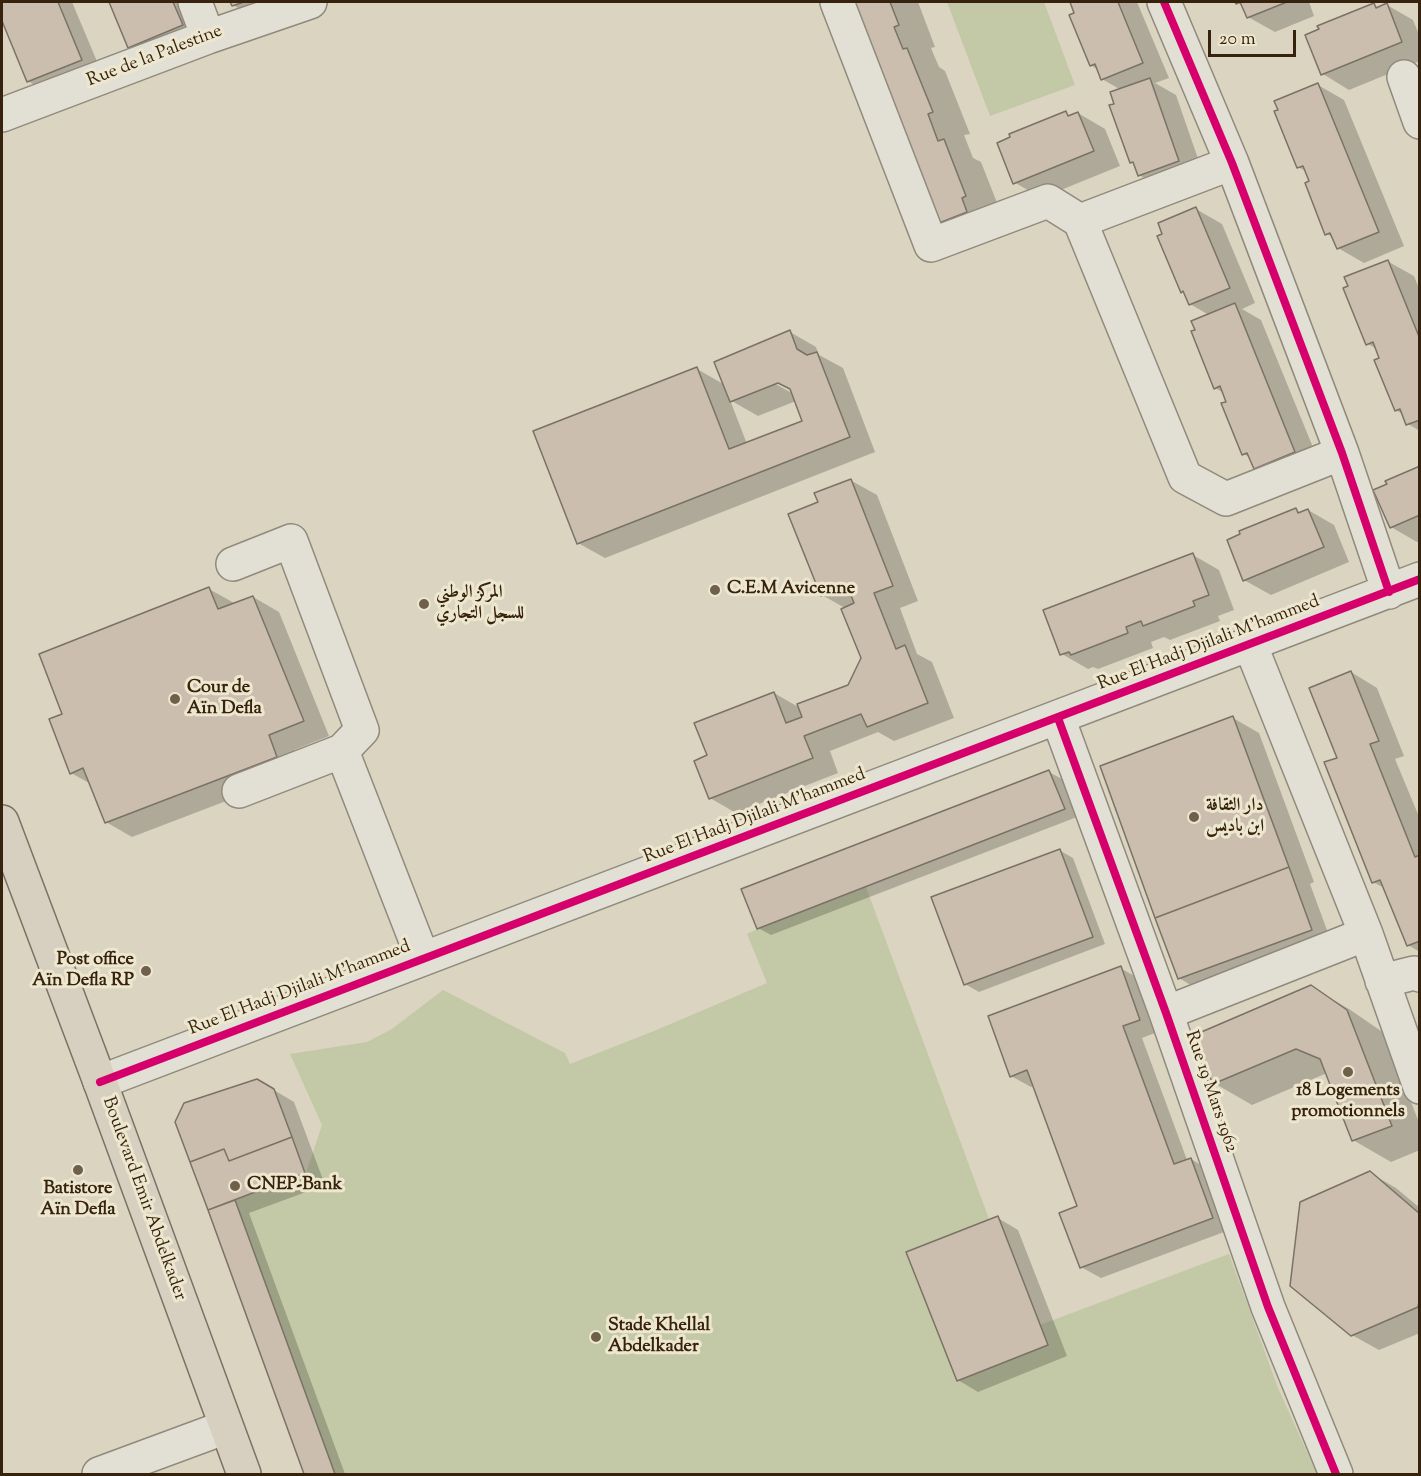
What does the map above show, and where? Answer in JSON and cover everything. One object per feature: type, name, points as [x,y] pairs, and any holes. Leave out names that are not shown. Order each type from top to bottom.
[{"type":"main road","name":"Boulevard Emir Abdelkader","points":[[2,822],[244,1474]]},
{"type":"street","points":[[195,2],[208,37]]},
{"type":"street","name":"Rue de la Palestine","points":[[2,115],[208,37],[310,2]]},
{"type":"street","points":[[837,2],[931,245],[1048,201],[1080,221],[1185,477],[1226,499],[1342,453]]},
{"type":"street","points":[[1164,2],[1232,163],[1342,453],[1389,592]]},
{"type":"street","points":[[1404,77],[1419,122]]},
{"type":"street","points":[[1080,221],[1232,163]]},
{"type":"street","points":[[233,564],[291,541],[362,730],[342,751],[239,791]]},
{"type":"street","name":"Rue El Hadj Djilali M'hammed","points":[[100,1082],[1419,579]]},
{"type":"street","points":[[1250,644],[1366,934],[1419,1087]]},
{"type":"street","name":"Rue 19 Mars 1962","points":[[1058,718],[1166,1013],[1268,1307],[1336,1474]]},
{"type":"street","points":[[342,751],[423,960]]},
{"type":"street","points":[[1166,1013],[1366,934]]},
{"type":"street","points":[[1382,981],[1414,973],[1419,975]]},
{"type":"street","points":[[99,1474],[226,1427]]},
{"type":"green space","points":[[947,2],[1044,2],[1075,85],[990,116]]},
{"type":"green space","name":"Stade Khellal Abdelkader","points":[[866,887],[989,1219],[1040,1325],[1229,1254],[1278,1388],[1317,1474],[335,1474],[235,1200],[306,1173],[322,1125],[290,1054],[367,1042],[392,1029],[443,990],[565,1053],[570,1064],[767,983],[747,934]]},
{"type":"building","points":[[2,2],[58,2],[82,60],[27,82],[2,21]]},
{"type":"building","points":[[109,2],[173,2],[183,25],[128,48]]},
{"type":"building","points":[[230,2],[244,2],[232,6]]},
{"type":"building","points":[[845,2],[890,2],[899,25],[894,27],[903,49],[907,48],[933,112],[928,114],[938,141],[944,139],[966,196],[962,198],[967,212],[934,225]]},
{"type":"building","points":[[1070,2],[1118,2],[1143,63],[1101,80],[1095,64],[1090,66],[1069,15],[1074,13]]},
{"type":"building","points":[[1240,2],[1287,2],[1247,18]]},
{"type":"building","points":[[1374,3],[1376,8],[1387,3],[1402,42],[1321,75],[1305,35],[1319,29],[1317,26]]},
{"type":"building","points":[[1150,78],[1179,161],[1138,176],[1133,162],[1130,163],[1109,105],[1114,104],[1110,92]]},
{"type":"building","points":[[1318,83],[1379,232],[1337,249],[1330,233],[1325,235],[1305,183],[1309,181],[1303,166],[1297,168],[1274,111],[1278,110],[1274,101]]},
{"type":"building","points":[[1066,111],[1068,116],[1078,112],[1094,151],[1013,184],[997,143],[1010,137],[1009,134]]},
{"type":"building","points":[[1196,207],[1230,288],[1189,305],[1183,291],[1181,293],[1157,236],[1162,234],[1158,223]]},
{"type":"building","points":[[1388,260],[1420,339],[1420,420],[1406,425],[1400,409],[1395,411],[1374,360],[1379,358],[1373,342],[1366,345],[1343,288],[1348,286],[1344,277]]},
{"type":"building","points":[[1235,303],[1295,452],[1254,469],[1247,453],[1242,455],[1221,403],[1226,402],[1220,386],[1214,389],[1191,331],[1195,330],[1191,321]]},
{"type":"building","points":[[790,330],[797,349],[807,355],[817,352],[850,437],[577,544],[533,431],[697,367],[729,449],[802,421],[790,389],[778,383],[730,402],[714,362]]},
{"type":"building","points":[[1420,466],[1420,515],[1390,528],[1373,490],[1387,484],[1385,481]]},
{"type":"building","points":[[851,479],[893,586],[874,593],[896,649],[905,645],[928,703],[867,727],[861,714],[804,736],[813,758],[709,799],[694,761],[707,755],[694,723],[774,692],[786,723],[802,717],[797,704],[848,685],[861,658],[841,609],[854,603],[847,585],[821,596],[788,514],[818,502],[814,493]]},
{"type":"building","points":[[1296,508],[1298,513],[1308,509],[1324,547],[1243,581],[1227,540],[1240,534],[1239,531]]},
{"type":"building","points":[[1193,553],[1209,595],[1193,601],[1195,606],[1143,626],[1141,621],[1126,627],[1128,633],[1071,655],[1069,652],[1060,655],[1043,610]]},
{"type":"building","points":[[209,587],[218,609],[253,596],[304,721],[269,735],[277,757],[105,823],[83,768],[70,774],[49,719],[62,714],[39,654]]},
{"type":"building","points":[[1351,671],[1379,741],[1370,744],[1415,857],[1420,855],[1420,941],[1407,946],[1380,880],[1372,883],[1324,762],[1337,758],[1309,688]]},
{"type":"building","name":"دار الثقافة ابن باديس","points":[[1233,716],[1289,867],[1155,918],[1100,766]]},
{"type":"building","points":[[1049,770],[1065,809],[757,929],[741,889]]},
{"type":"building","points":[[1060,849],[1093,937],[964,985],[931,897]]},
{"type":"building","points":[[1289,867],[1312,930],[1178,979],[1155,918]]},
{"type":"building","points":[[1121,966],[1140,1020],[1123,1026],[1174,1164],[1191,1158],[1213,1218],[1080,1268],[1059,1213],[1077,1206],[1027,1070],[1010,1077],[988,1016]]},
{"type":"building","name":"18 Logements promotionnels","points":[[1311,985],[1347,1010],[1392,1126],[1352,1141],[1320,1059],[1296,1049],[1213,1084],[1192,1036]]},
{"type":"building","points":[[257,1079],[274,1089],[292,1137],[229,1161],[224,1149],[190,1162],[175,1122],[184,1103]]},
{"type":"building","name":"CNEP-Bank","points":[[292,1137],[305,1173],[208,1210],[190,1162],[224,1149],[229,1161]]},
{"type":"building","points":[[1370,1171],[1420,1214],[1420,1297],[1418,1307],[1351,1336],[1290,1286],[1300,1202]]},
{"type":"building","points":[[235,1200],[335,1474],[304,1474],[208,1210]]},
{"type":"building","points":[[998,1216],[1048,1345],[957,1381],[906,1252]]},
{"type":"cycle path","points":[[1164,2],[1232,163],[1342,453],[1389,592]]},
{"type":"cycle path","points":[[100,1082],[1420,579]]},
{"type":"cycle path","points":[[1058,718],[1166,1013],[1268,1307],[1336,1474]]},
{"type":"place","name":"C.E.M Avicenne","points":[[715,590]]},
{"type":"place","name":"المركز الوطني للسجل التجاري","points":[[424,604]]},
{"type":"place","name":"Cour de Aïn Defla","points":[[175,699]]},
{"type":"place","name":"دار الثقافة ابن باديس","points":[[1194,817]]},
{"type":"place","name":"Post office Aïn Defla RP","points":[[146,971]]},
{"type":"place","name":"18 Logements promotionnels","points":[[1348,1072]]},
{"type":"place","name":"Batistore Aïn Defla","points":[[78,1170]]},
{"type":"place","name":"CNEP-Bank","points":[[235,1186]]},
{"type":"place","name":"Stade Khellal Abdelkader","points":[[596,1337]]}]
